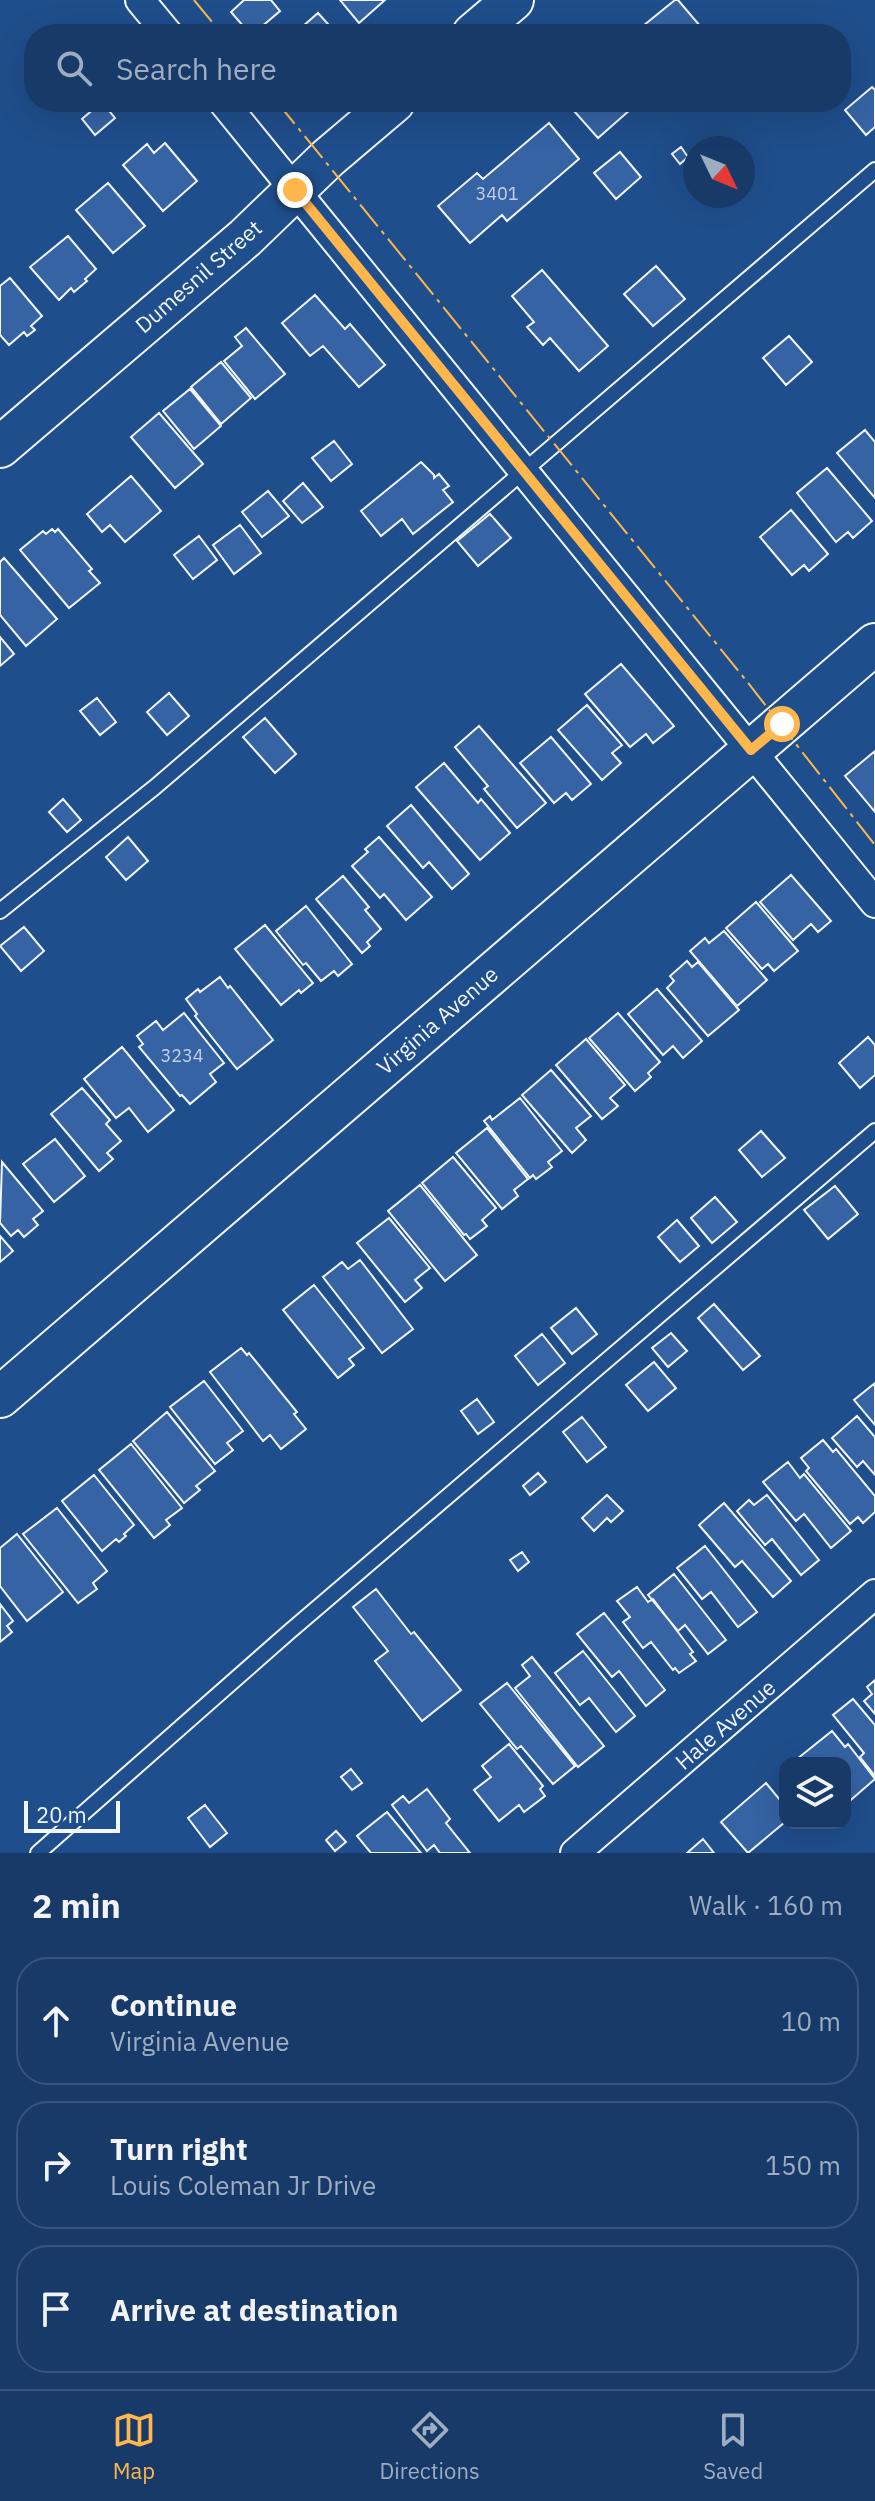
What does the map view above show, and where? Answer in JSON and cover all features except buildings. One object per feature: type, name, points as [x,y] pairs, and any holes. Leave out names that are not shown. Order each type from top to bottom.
[{"type":"main road","points":[[485,24],[513,0]]},
{"type":"main road","name":"Dumesnil Street","points":[[0,447],[245,238],[383,112]]},
{"type":"main road","name":"Virginia Avenue","points":[[0,1397],[875,644]]},
{"type":"street","points":[[140,0],[160,24]]},
{"type":"street","points":[[231,112],[875,903]]},
{"type":"street","name":"Hale Avenue","points":[[575,1853],[875,1594]]},
{"type":"lane","points":[[0,911],[155,787],[875,170]]},
{"type":"lane","points":[[38,1853],[289,1632],[875,1131]]},
{"type":"power","points":[[194,0],[214,24]]},
{"type":"power","points":[[285,112],[745,679],[875,845]]},
{"type":"route","points":[[295,190],[751,750],[782,724]]}]
